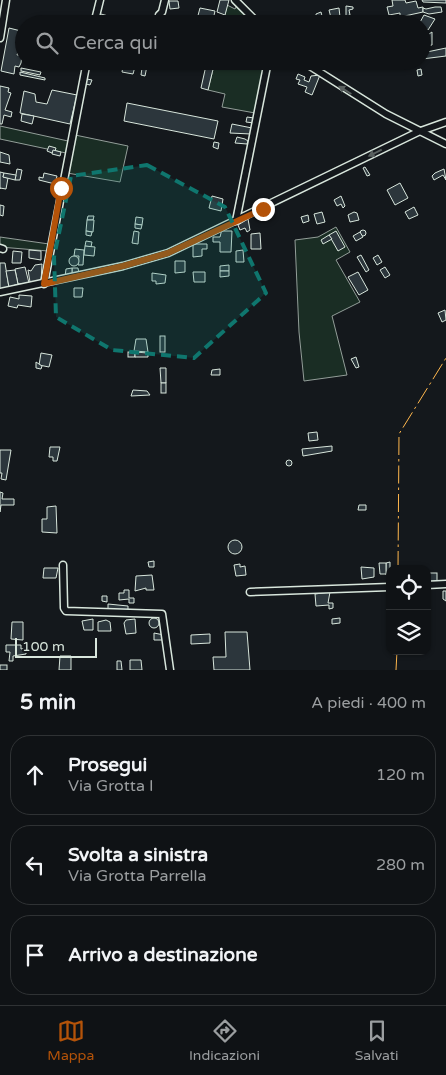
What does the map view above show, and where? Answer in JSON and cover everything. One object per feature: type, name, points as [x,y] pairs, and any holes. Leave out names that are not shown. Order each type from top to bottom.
[{"type":"street","points":[[0,38],[2,13],[6,0]]},
{"type":"street","points":[[96,15],[100,0]]},
{"type":"street","points":[[159,15],[162,12],[165,0]]},
{"type":"street","points":[[235,0],[249,15]]},
{"type":"street","points":[[44,284],[85,70]]},
{"type":"street","points":[[236,221],[266,70]]},
{"type":"street","points":[[315,70],[351,94],[418,132],[430,135],[446,144]]},
{"type":"street","points":[[0,292],[44,284],[151,259],[236,221],[418,132],[446,122]]},
{"type":"street","points":[[63,565],[64,608],[66,611],[162,614],[170,670]]},
{"type":"street","points":[[431,585],[446,584]]},
{"type":"street","points":[[250,592],[386,586]]},
{"type":"highlighted area","points":[[147,165],[225,207],[266,293],[194,358],[112,350],[56,317],[54,257],[71,176]]},
{"type":"green space","points":[[227,5],[235,9],[237,5],[247,15],[225,15]]},
{"type":"green space","points":[[213,70],[264,70],[255,113],[222,107],[225,94],[208,90]]},
{"type":"green space","points":[[0,126],[68,141],[66,153],[0,139]]},
{"type":"green space","points":[[75,135],[128,146],[120,182],[67,173]]},
{"type":"green space","points":[[336,227],[350,252],[336,260],[360,302],[332,316],[347,375],[304,381],[299,332],[295,240],[318,237]]},
{"type":"green space","points":[[0,237],[49,244],[48,251],[0,247]]},
{"type":"building","points":[[220,0],[229,0],[225,15],[217,12]]},
{"type":"building","points":[[392,0],[405,0],[406,3],[416,1],[418,8],[423,7],[423,12],[409,15],[400,15],[400,13],[389,15],[387,7],[393,6]]},
{"type":"building","points":[[422,0],[446,0],[446,3],[423,2]]},
{"type":"building","points":[[169,1],[178,1],[179,8],[170,9]]},
{"type":"building","points":[[346,6],[353,7],[353,9],[349,10],[350,15],[346,15]]},
{"type":"building","points":[[441,7],[442,12],[429,14],[423,12],[423,8]]},
{"type":"building","points":[[200,8],[215,11],[214,15],[198,15]]},
{"type":"building","points":[[339,8],[340,15],[330,15],[329,10]]},
{"type":"building","points":[[9,28],[15,30],[14,74],[1,71]]},
{"type":"building","points":[[446,48],[446,56],[431,58],[431,51]]},
{"type":"building","points":[[31,70],[41,72],[40,75],[21,71]]},
{"type":"building","points":[[122,70],[134,70],[133,74],[122,72]]},
{"type":"building","points":[[142,70],[146,70],[145,76],[141,75]]},
{"type":"building","points":[[205,70],[213,70],[208,90],[201,88]]},
{"type":"building","points":[[417,70],[421,70],[422,75],[418,76]]},
{"type":"building","points":[[20,72],[45,78],[45,80],[20,75]]},
{"type":"building","points":[[298,74],[305,77],[304,80],[309,82],[311,76],[320,75],[312,95],[305,92],[307,87],[298,84],[300,80],[296,79]]},
{"type":"building","points":[[87,79],[92,80],[90,85],[86,84]]},
{"type":"building","points":[[0,86],[9,88],[8,92],[11,93],[5,110],[12,112],[11,117],[4,115],[2,124],[0,124]]},
{"type":"building","points":[[52,90],[77,95],[70,124],[20,113],[24,91],[35,94],[36,102],[47,104]]},
{"type":"building","points":[[127,103],[218,121],[214,139],[124,121]]},
{"type":"building","points":[[22,114],[34,116],[32,124],[21,121]]},
{"type":"building","points":[[247,117],[254,118],[254,123],[246,122]]},
{"type":"building","points":[[232,124],[252,128],[251,134],[230,133]]},
{"type":"building","points":[[237,137],[248,141],[247,144],[235,143]]},
{"type":"building","points":[[214,142],[219,143],[218,149],[213,147]]},
{"type":"building","points":[[49,146],[56,148],[55,151],[52,153],[47,151]]},
{"type":"building","points":[[53,150],[61,152],[60,156],[52,154]]},
{"type":"building","points":[[0,152],[9,155],[10,164],[0,162]]},
{"type":"building","points":[[365,167],[370,175],[367,176],[363,168]]},
{"type":"building","points":[[17,169],[22,170],[20,180],[15,180]]},
{"type":"building","points":[[444,169],[446,180],[443,175],[434,180],[432,176]]},
{"type":"building","points":[[0,172],[4,173],[3,177],[8,178],[6,189],[0,188]]},
{"type":"building","points":[[4,173],[16,175],[15,180],[3,177]]},
{"type":"building","points":[[44,173],[57,176],[55,184],[39,180],[39,177],[43,178]]},
{"type":"building","points":[[400,183],[408,198],[395,205],[387,190]]},
{"type":"building","points":[[212,196],[223,199],[221,211],[209,208]]},
{"type":"building","points":[[341,196],[345,206],[343,208],[341,204],[337,206],[334,200]]},
{"type":"building","points":[[0,205],[4,206],[3,216],[0,215]]},
{"type":"building","points":[[414,207],[418,215],[409,219],[405,212]]},
{"type":"building","points":[[322,212],[325,222],[317,224],[314,214]]},
{"type":"building","points":[[354,212],[357,213],[359,220],[350,222],[348,215]]},
{"type":"building","points":[[308,215],[309,221],[303,223],[301,217]]},
{"type":"building","points":[[88,216],[94,216],[93,220],[87,220]]},
{"type":"building","points":[[136,217],[143,218],[142,225],[135,224]]},
{"type":"building","points":[[248,219],[250,230],[247,232],[245,228],[240,230],[238,225]]},
{"type":"building","points":[[87,220],[94,220],[93,232],[86,231]]},
{"type":"building","points":[[135,224],[142,225],[141,229],[135,228]]},
{"type":"building","points":[[222,229],[222,231],[232,231],[231,252],[220,252],[220,242],[213,242],[213,237],[220,237]]},
{"type":"building","points":[[363,230],[366,233],[363,236],[360,233]]},
{"type":"building","points":[[86,231],[92,232],[91,236],[86,235]]},
{"type":"building","points":[[134,231],[139,232],[138,244],[132,243]]},
{"type":"building","points":[[336,231],[345,247],[338,251],[329,235]]},
{"type":"building","points":[[360,232],[363,237],[356,241],[353,236]]},
{"type":"building","points":[[260,233],[261,249],[251,249],[251,234]]},
{"type":"building","points":[[329,235],[332,239],[323,244],[321,240]]},
{"type":"building","points":[[86,241],[92,242],[91,247],[85,246]]},
{"type":"building","points":[[207,244],[207,249],[202,249],[202,256],[193,257],[193,245]]},
{"type":"building","points":[[85,246],[95,247],[94,256],[84,255]]},
{"type":"building","points":[[75,249],[84,250],[83,265],[78,265],[79,256],[74,256]]},
{"type":"building","points":[[29,250],[41,251],[41,260],[29,258]]},
{"type":"building","points":[[243,250],[244,262],[236,262],[236,251]]},
{"type":"building","points":[[13,251],[22,252],[21,263],[12,263]]},
{"type":"building","points":[[361,255],[369,270],[366,272],[357,257]]},
{"type":"building","points":[[378,255],[382,262],[377,265],[373,258]]},
{"type":"building","points":[[72,256],[76,256],[79,261],[78,265],[72,266],[69,263],[69,259]]},
{"type":"building","points":[[175,261],[185,261],[185,272],[175,273]]},
{"type":"building","points":[[0,263],[5,263],[9,288],[0,289]]},
{"type":"building","points":[[42,264],[41,282],[30,282],[28,270],[31,271],[35,265]]},
{"type":"building","points":[[229,265],[229,271],[220,271],[220,266]]},
{"type":"building","points":[[25,267],[29,283],[18,284],[15,269]]},
{"type":"building","points":[[385,267],[390,275],[385,278],[380,270]]},
{"type":"building","points":[[72,268],[78,268],[79,274],[72,276]]},
{"type":"building","points":[[72,268],[72,276],[65,277],[66,269]]},
{"type":"building","points":[[15,270],[18,284],[9,287],[6,271]]},
{"type":"building","points":[[220,271],[229,271],[229,276],[220,277]]},
{"type":"building","points":[[193,272],[205,272],[205,282],[194,282]]},
{"type":"building","points":[[358,272],[368,290],[359,295],[348,277]]},
{"type":"building","points":[[152,273],[166,275],[165,283],[156,284],[156,281],[152,281]]},
{"type":"building","points":[[74,288],[83,288],[82,297],[74,297]]},
{"type":"building","points":[[19,295],[32,296],[31,307],[18,305],[17,308],[8,306],[10,297],[19,299]]},
{"type":"building","points":[[445,310],[446,320],[442,322],[438,313]]},
{"type":"building","points":[[160,336],[165,336],[165,352],[160,352]]},
{"type":"building","points":[[136,339],[146,339],[148,352],[134,351]]},
{"type":"building","points":[[128,352],[135,352],[135,357],[128,357]]},
{"type":"building","points":[[135,352],[148,353],[148,357],[135,357]]},
{"type":"building","points":[[41,353],[52,355],[49,367],[39,365]]},
{"type":"building","points":[[356,357],[359,367],[356,368],[351,359]]},
{"type":"building","points":[[36,362],[42,366],[41,369],[36,368]]},
{"type":"building","points":[[160,368],[166,368],[166,383],[161,383]]},
{"type":"building","points":[[220,369],[220,375],[211,375],[212,370]]},
{"type":"building","points":[[161,383],[166,383],[166,393],[161,393]]},
{"type":"building","points":[[133,390],[147,391],[150,395],[131,396]]},
{"type":"building","points":[[317,432],[318,440],[309,441],[308,433]]},
{"type":"building","points":[[332,446],[332,451],[303,456],[302,449]]},
{"type":"building","points":[[50,447],[60,447],[57,461],[53,461],[53,457],[49,457]]},
{"type":"building","points":[[0,450],[11,450],[6,480],[1,479]]},
{"type":"building","points":[[289,460],[292,463],[289,466],[286,463]]},
{"type":"building","points":[[0,492],[3,493],[2,499],[14,499],[14,505],[1,505],[0,512]]},
{"type":"building","points":[[359,505],[366,505],[366,510],[358,510]]},
{"type":"building","points":[[56,506],[57,533],[42,532],[42,519],[47,519],[47,507]]},
{"type":"building","points":[[235,540],[240,542],[242,547],[240,552],[235,554],[230,552],[228,547],[230,542]]},
{"type":"building","points":[[154,561],[154,567],[149,567],[148,562]]},
{"type":"building","points":[[379,563],[386,563],[386,574],[380,574]]},
{"type":"building","points":[[240,564],[240,567],[245,566],[246,575],[236,576],[234,565]]},
{"type":"building","points":[[361,567],[374,568],[374,577],[362,579]]},
{"type":"building","points":[[44,568],[58,568],[56,578],[43,578]]},
{"type":"building","points":[[431,573],[437,573],[437,581],[431,581]]},
{"type":"building","points":[[152,575],[154,590],[146,590],[146,588],[135,591],[136,576]]},
{"type":"building","points":[[124,590],[129,590],[129,598],[134,598],[134,603],[129,603],[129,599],[119,600],[119,593],[124,593]]},
{"type":"building","points":[[443,591],[446,591],[446,601],[443,599]]},
{"type":"building","points":[[330,592],[328,603],[333,603],[333,608],[329,609],[329,605],[316,606],[315,594]]},
{"type":"building","points":[[102,596],[107,596],[107,602],[102,601]]},
{"type":"building","points":[[108,604],[128,606],[128,611],[108,610]]},
{"type":"building","points":[[152,618],[156,618],[159,623],[158,627],[152,628],[149,625],[149,621]]},
{"type":"building","points":[[340,618],[340,623],[332,624],[332,619]]},
{"type":"building","points":[[93,619],[93,630],[84,630],[82,621]]},
{"type":"building","points":[[135,619],[136,633],[126,634],[124,623],[126,620]]},
{"type":"building","points":[[106,620],[110,622],[111,631],[98,631],[98,622]]},
{"type":"building","points":[[12,622],[23,622],[23,640],[11,639]]},
{"type":"building","points":[[225,632],[247,632],[250,670],[214,670],[213,657],[226,657]]},
{"type":"building","points":[[154,633],[164,635],[164,640],[154,640]]},
{"type":"building","points":[[210,634],[210,643],[191,644],[191,635]]},
{"type":"building","points":[[6,645],[21,645],[21,649],[26,648],[26,654],[13,656],[13,661],[9,661],[10,652],[6,652]]},
{"type":"building","points":[[60,656],[71,656],[71,670],[59,670]]},
{"type":"building","points":[[130,660],[141,660],[142,670],[130,670]]},
{"type":"building","points":[[117,661],[121,661],[122,670],[117,670]]},
{"type":"building","points":[[0,665],[7,665],[7,670],[0,670]]},
{"type":"power","points":[[398,565],[399,434],[446,358]]},
{"type":"power","points":[[396,670],[397,655]]},
{"type":"route","points":[[61,188],[44,284],[151,259],[263,209]]}]
